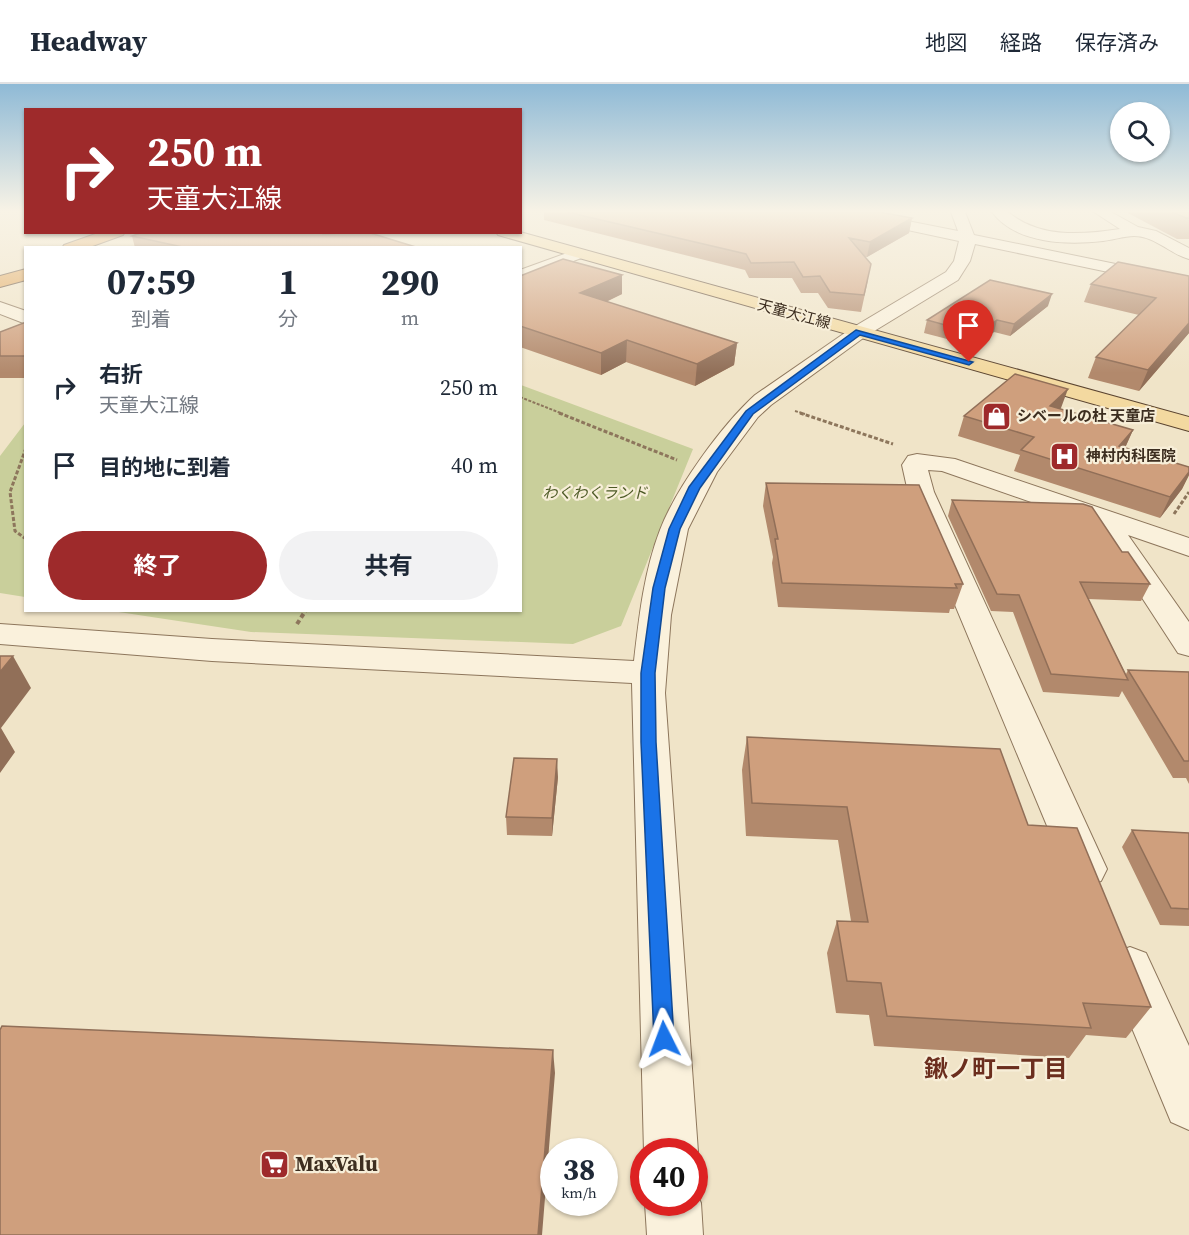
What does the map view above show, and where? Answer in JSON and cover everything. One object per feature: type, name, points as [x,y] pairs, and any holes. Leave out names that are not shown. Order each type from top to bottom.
[{"type":"highway","points":[[0,271],[15,266]]},
{"type":"highway","points":[[0,282],[24,275]]},
{"type":"main road","name":"天童大江線","points":[[620,266],[1189,424]]},
{"type":"street","points":[[522,275],[547,266]]},
{"type":"street","points":[[669,1138],[649,742],[648,673],[656,606],[666,557],[679,520],[705,471],[750,412],[763,400],[859,332],[952,276],[960,266]]},
{"type":"street","points":[[1119,266],[1189,284]]},
{"type":"street","points":[[0,308],[22,326]]},
{"type":"street","points":[[1098,896],[921,492],[914,465],[917,461],[946,464],[1189,547]]},
{"type":"street","points":[[1105,518],[1113,536],[1189,646]]},
{"type":"street","points":[[0,634],[212,650],[648,673]]},
{"type":"street","points":[[1117,940],[1189,1104]]},
{"type":"street","points":[[674,1216],[675,1235]]},
{"type":"path","points":[[522,398],[705,471]]},
{"type":"path","points":[[763,400],[893,444],[930,461]]},
{"type":"path","points":[[24,454],[10,492],[15,531],[24,537]]},
{"type":"green space","name":"わくわくランド","points":[[522,385],[693,449],[621,626],[573,644],[251,632],[119,612],[522,612]]},
{"type":"green space","points":[[24,424],[24,597],[0,593],[0,456]]},
{"type":"building","points":[[546,266],[588,266],[622,275],[580,293],[737,343],[697,364],[627,340],[601,353],[522,327],[522,275]]},
{"type":"building","points":[[796,266],[871,266],[864,295],[830,292],[820,276],[803,277]]},
{"type":"building","points":[[1113,266],[1137,266],[1189,276],[1189,323],[1148,370],[1096,357],[1156,298],[1091,284]]},
{"type":"building","points":[[990,280],[1052,294],[1014,324],[997,320],[978,334],[927,320]]},
{"type":"building","points":[[24,323],[24,356],[0,356],[0,332]]},
{"type":"building","points":[[1015,374],[1068,389],[1050,406],[1133,430],[1119,446],[1189,467],[1189,472],[1170,497],[1021,450],[1034,437],[964,416]]},
{"type":"building","points":[[766,483],[919,485],[963,584],[955,584],[957,588],[782,583],[775,539],[778,539]]},
{"type":"building","points":[[952,500],[1083,504],[1092,507],[1122,552],[1128,552],[1150,584],[1080,582],[1128,680],[1051,674],[1019,595],[997,594]]},
{"type":"building","points":[[0,656],[13,656],[0,672]]},
{"type":"building","points":[[1128,670],[1189,672],[1189,761],[1184,761]]},
{"type":"building","points":[[747,737],[1000,749],[1028,825],[1077,828],[1151,1007],[1083,1003],[1091,1028],[887,1016],[881,983],[847,981],[837,921],[868,922],[847,807],[752,803]]},
{"type":"building","points":[[514,758],[557,759],[552,818],[506,817]]},
{"type":"building","points":[[1132,830],[1189,833],[1189,909],[1171,908]]},
{"type":"building","name":"MaxValu","points":[[2,1026],[553,1050],[546,1138],[540,1138],[538,1235],[0,1235],[0,1030]]},
{"type":"place","name":"シベールの杜 天童店","points":[[996,416]]},
{"type":"place","name":"神村内科医院","points":[[1065,456]]},
{"type":"place","name":"MaxValu","points":[[274,1164]]},
{"type":"district","name":"鍬ノ町一丁目","points":[[996,1069]]},
{"type":"route","points":[[664,1039],[649,742],[648,673],[659,588],[674,529],[705,471],[750,412],[763,400],[859,332],[969,362]]}]
